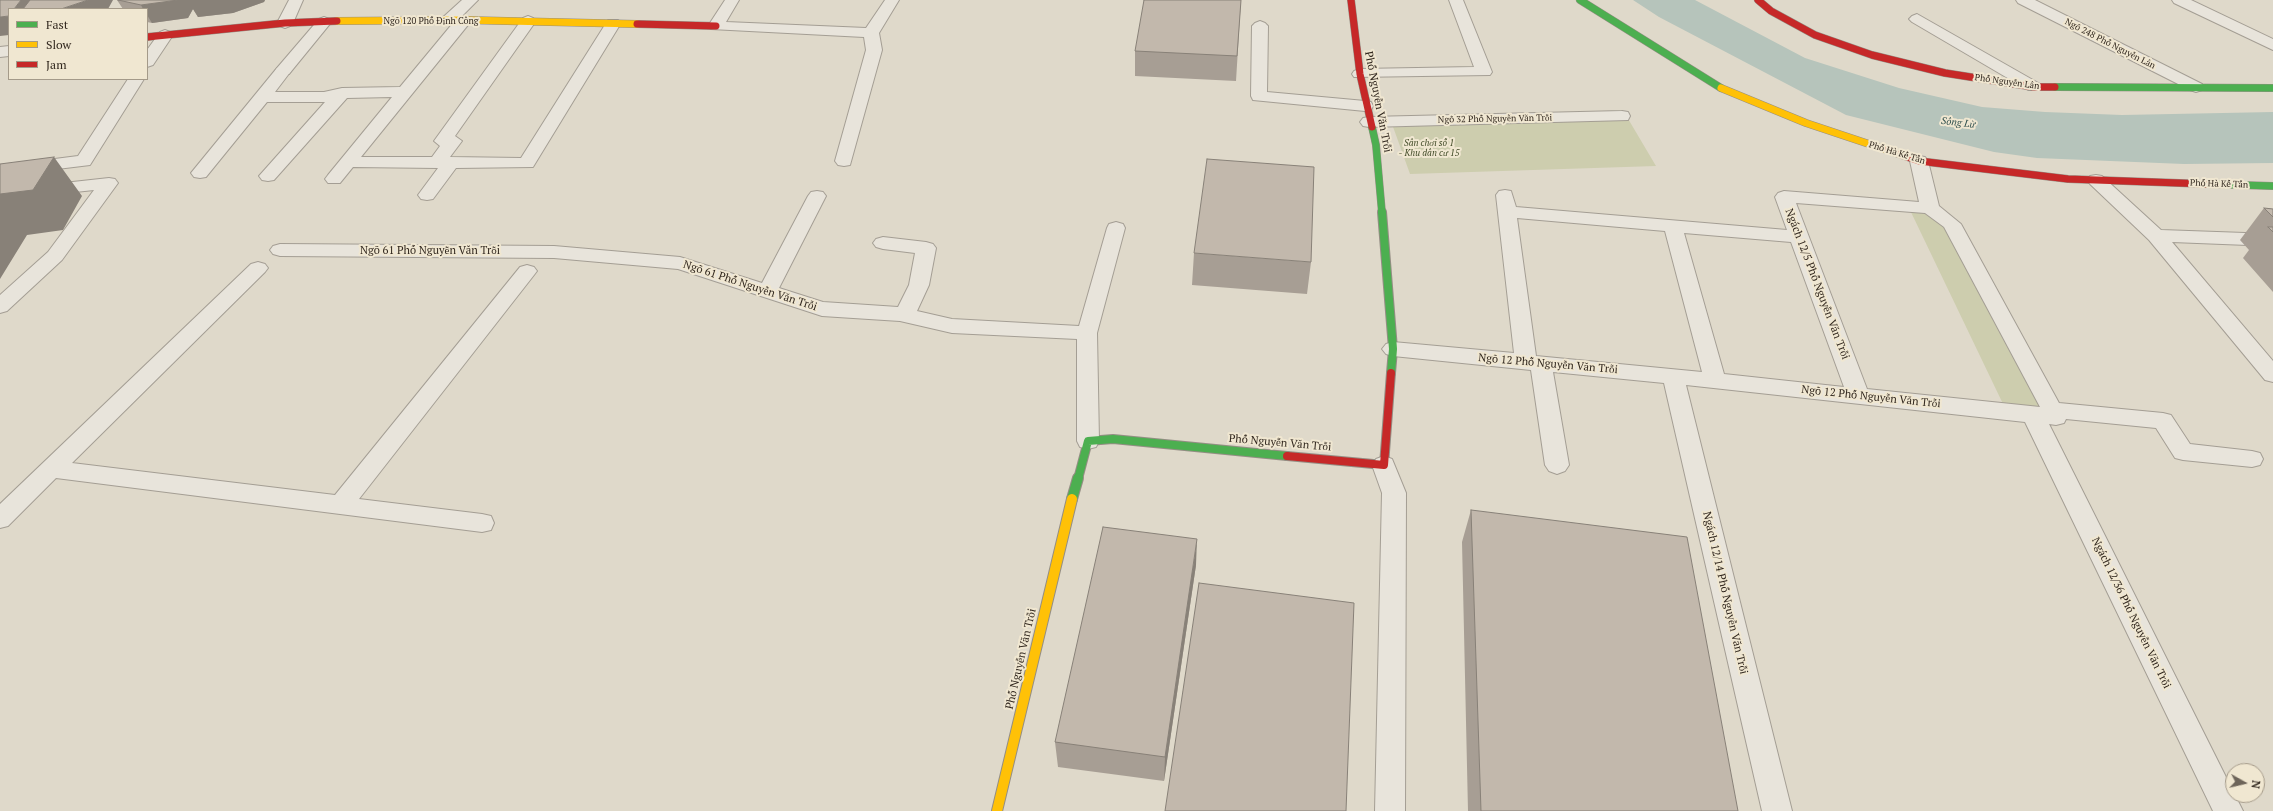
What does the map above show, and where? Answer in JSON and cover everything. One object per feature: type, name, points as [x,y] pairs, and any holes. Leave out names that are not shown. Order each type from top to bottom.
[{"type":"street","points":[[285,23],[296,0]]},
{"type":"street","points":[[334,179],[404,92],[471,0]]},
{"type":"street","points":[[732,0],[716,26],[871,33]]},
{"type":"street","points":[[844,161],[874,50],[871,33],[892,0]]},
{"type":"street","name":"Phố Nguyễn Văn Trỗi","points":[[997,811],[1081,461],[1088,441],[1113,439],[1384,465],[1393,349],[1376,145],[1367,114],[1360,74],[1351,0]]},
{"type":"street","points":[[1360,74],[1484,72],[1456,0]]},
{"type":"street","name":"Phố Hà Kế Tấn","points":[[1580,0],[1723,89],[1806,123],[1919,161],[2068,179],[2273,186]]},
{"type":"street","name":"Phố Nguyễn Lân","points":[[1758,0],[1771,11],[1816,35],[1872,55],[1945,73],[2034,87],[2273,88]]},
{"type":"street","name":"Ngõ 248 Phố Nguyễn Lân","points":[[2023,0],[2196,87]]},
{"type":"street","points":[[2179,0],[2273,45]]},
{"type":"street","points":[[1917,19],[2034,87]]},
{"type":"street","name":"Ngõ 120 Phố Định Công","points":[[148,37],[285,23],[324,22],[456,20],[716,26]]},
{"type":"street","points":[[200,173],[324,22]]},
{"type":"street","points":[[427,195],[453,141],[443,141],[528,22]]},
{"type":"street","points":[[347,162],[527,163],[613,23]]},
{"type":"street","name":"Ngõ 32 Phố Nguyễn Văn Trỗi","points":[[1260,26],[1259,96],[1367,114],[1622,116]]},
{"type":"street","points":[[148,60],[164,35]]},
{"type":"street","points":[[268,176],[349,93],[370,76]]},
{"type":"street","points":[[0,171],[84,161],[135,80]]},
{"type":"street","points":[[262,97],[324,97],[349,93],[404,92]]},
{"type":"street","points":[[1919,161],[1930,208],[1952,224],[2043,412]]},
{"type":"street","points":[[2096,180],[2156,236],[2273,375]]},
{"type":"street","points":[[0,195],[109,183],[55,256],[0,306]]},
{"type":"street","points":[[768,291],[817,196]]},
{"type":"street","name":"Ngách 12/5 Phố Nguyễn Văn Trỗi","points":[[1858,395],[1784,197],[1930,208]]},
{"type":"street","points":[[1557,465],[1533,363],[1506,204],[1673,226],[1799,237]]},
{"type":"street","points":[[1673,226],[1715,380]]},
{"type":"street","points":[[1088,441],[1087,333],[1116,228]]},
{"type":"street","points":[[2156,236],[2273,240]]},
{"type":"street","points":[[882,243],[926,248],[919,285],[905,316]]},
{"type":"street","name":"Ngõ 61 Phố Nguyễn Văn Trỗi","points":[[280,250],[554,252],[672,262],[680,263],[822,309],[905,316],[952,326],[1087,333]]},
{"type":"street","points":[[0,519],[258,268]]},
{"type":"street","points":[[341,505],[527,271]]},
{"type":"street","name":"Ngõ 12 Phố Nguyễn Văn Trỗi","points":[[1393,349],[1858,395],[2043,412],[2163,421],[2183,452],[2252,459]]},
{"type":"street","name":"Ngách 12/14 Phố Nguyễn Văn Trỗi","points":[[1673,376],[1777,811]]},
{"type":"street","name":"Ngách 12/36 Phố Nguyễn Văn Trỗi","points":[[2043,412],[2228,811]]},
{"type":"street","points":[[1384,465],[1394,494],[1390,811]]},
{"type":"street","points":[[52,469],[482,524]]},
{"type":"green space","name":"Sân chơi số 1 - Khu dân cư 15","points":[[1627,117],[1656,166],[1410,174],[1392,124]]},
{"type":"green space","points":[[1909,208],[1930,210],[1944,222],[2045,409],[2004,406]]},
{"type":"water","name":"Sông Lừ","points":[[1633,0],[1695,0],[1805,58],[1899,88],[1982,107],[2045,112],[2122,115],[2273,112],[2273,163],[2184,164],[2037,158],[1994,152],[1846,115],[1659,17]]},
{"type":"building","points":[[0,0],[21,0],[15,8],[8,8],[8,16],[0,17]]},
{"type":"building","points":[[30,0],[88,0],[64,8],[24,8]]},
{"type":"building","points":[[118,0],[178,0],[141,5]]},
{"type":"building","points":[[1144,0],[1241,0],[1237,56],[1135,51]]},
{"type":"building","points":[[54,157],[33,190],[0,194],[0,164]]},
{"type":"building","points":[[1207,159],[1314,167],[1311,262],[1194,253]]},
{"type":"building","points":[[2264,208],[2273,209],[2273,217]]},
{"type":"building","points":[[2268,227],[2273,227],[2273,232]]},
{"type":"building","points":[[1471,510],[1687,537],[1738,811],[1481,811]]},
{"type":"building","points":[[1103,527],[1197,539],[1165,757],[1055,742]]},
{"type":"building","points":[[1199,583],[1354,603],[1346,811],[1165,811]]},
{"type":"traffic: fast","points":[[1580,0],[1721,88]]},
{"type":"traffic: fast","points":[[2055,87],[2273,88]]},
{"type":"traffic: fast","points":[[1372,127],[1376,145],[1393,349],[1391,373]]},
{"type":"traffic: fast","points":[[2207,184],[2273,186]]},
{"type":"traffic: fast","points":[[1072,499],[1088,441],[1113,439],[1287,456]]},
{"type":"traffic: slow","points":[[337,21],[464,20],[637,24]]},
{"type":"traffic: slow","points":[[1721,88],[1806,123],[1887,150]]},
{"type":"traffic: slow","points":[[997,811],[1072,499]]},
{"type":"traffic: jam","points":[[1351,0],[1360,74],[1372,127]]},
{"type":"traffic: jam","points":[[1758,0],[1771,11],[1815,35],[1872,55],[1945,73],[2034,87],[2055,87]]},
{"type":"traffic: jam","points":[[148,37],[285,23],[337,21]]},
{"type":"traffic: jam","points":[[637,24],[716,26]]},
{"type":"traffic: jam","points":[[1887,150],[1919,161],[2068,179],[2207,184]]},
{"type":"traffic: jam","points":[[1287,456],[1384,465],[1391,373]]}]
